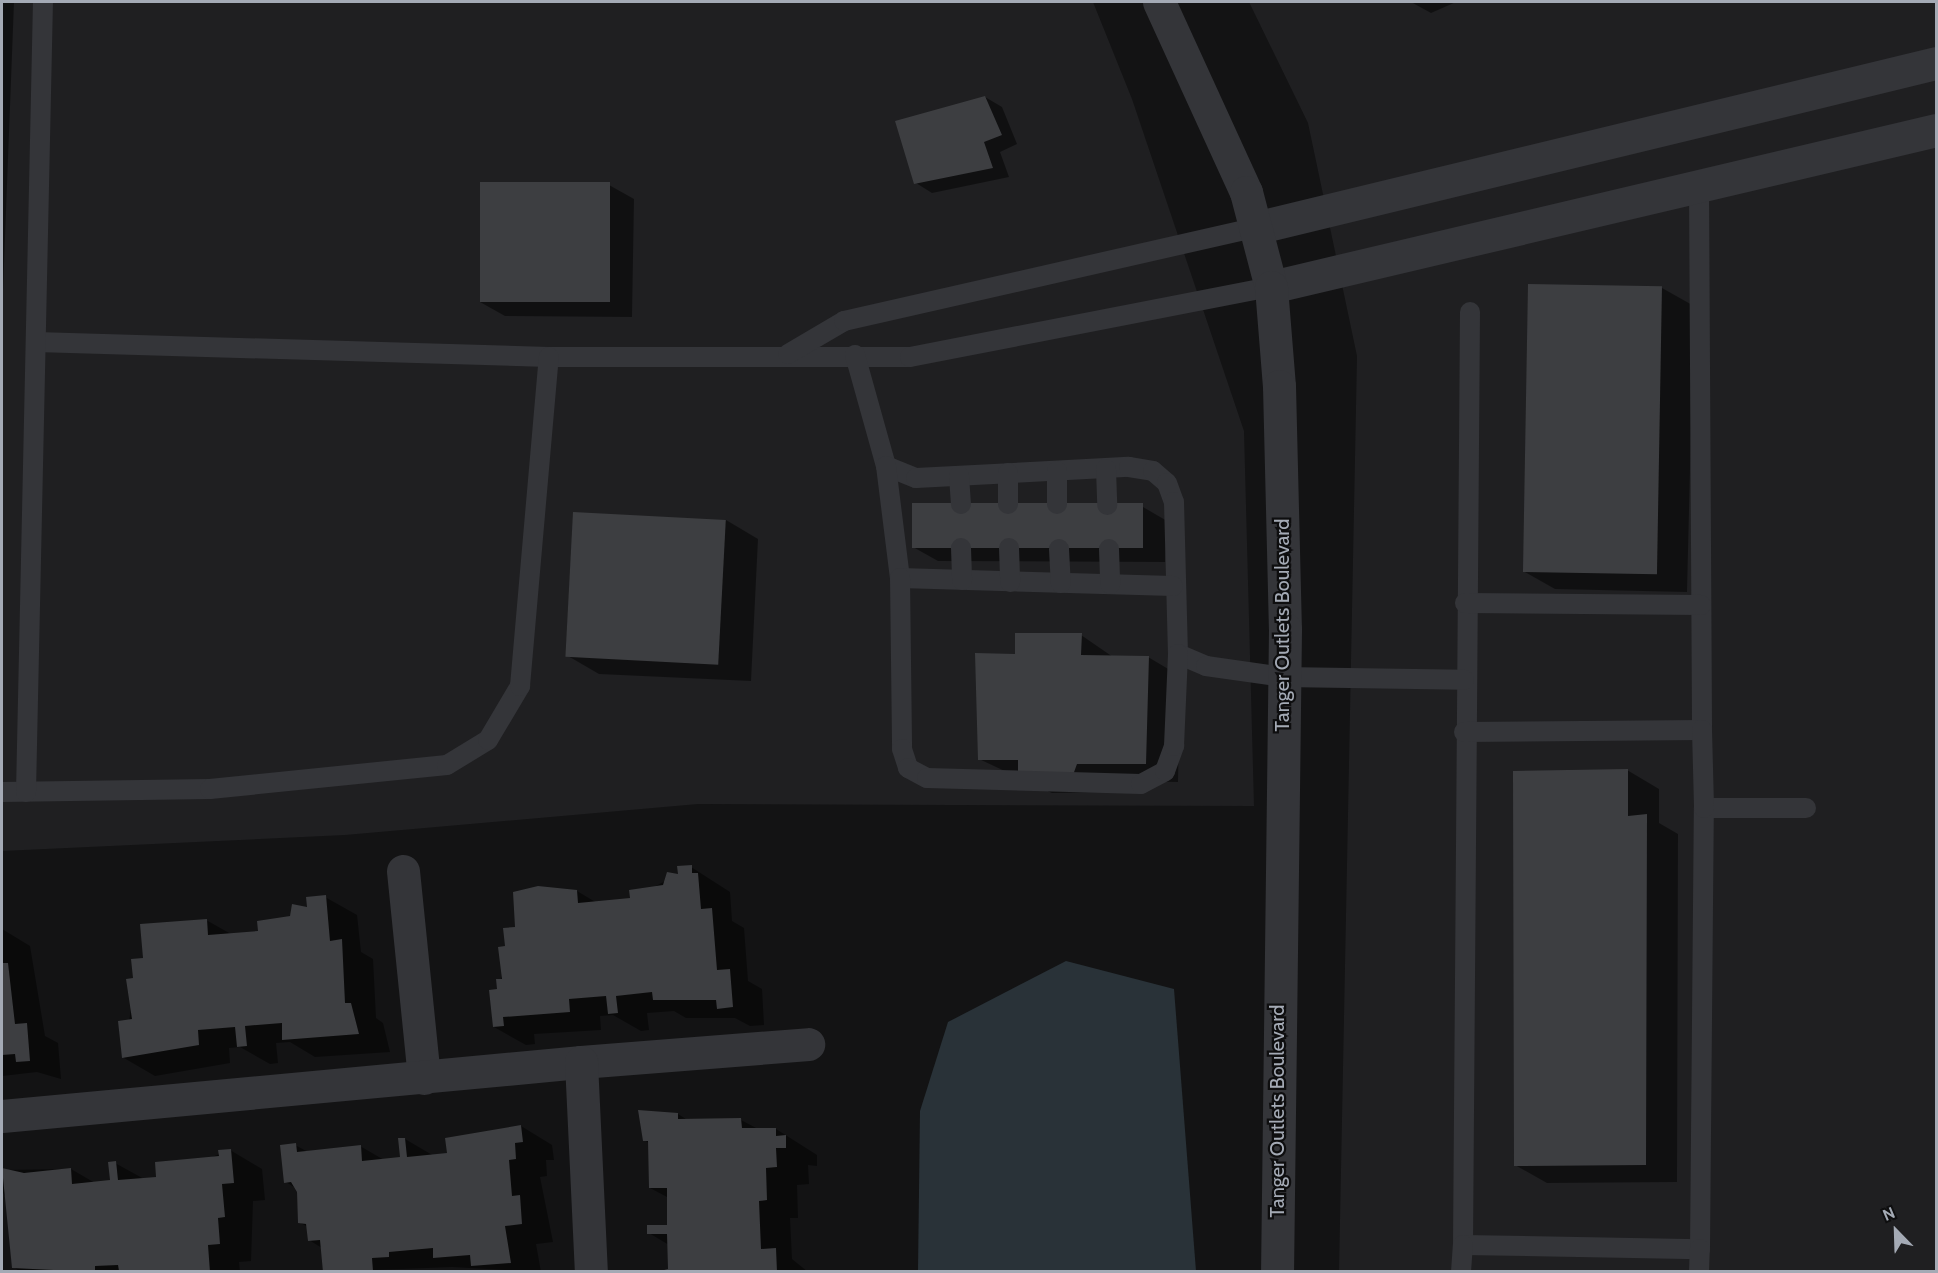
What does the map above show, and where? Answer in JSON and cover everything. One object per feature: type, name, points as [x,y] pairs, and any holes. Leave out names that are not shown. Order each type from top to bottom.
[{"type":"street","name":"Tanger Outlets Boulevard","points":[[1159,2],[1224,138],[1255,228],[1271,286],[1279,386],[1283,677],[1277,1272]]},
{"type":"street","points":[[1255,228],[1936,63]]},
{"type":"street","points":[[1271,286],[1936,130]]},
{"type":"street","points":[[403,871],[424,1078]]},
{"type":"street","points":[[2,1116],[581,1062],[808,1044]]},
{"type":"street","points":[[581,1062],[591,1272]]},
{"type":"lane","points":[[26,792],[43,2]]},
{"type":"lane","points":[[1699,186],[1704,808],[1700,1272]]},
{"type":"lane","points":[[788,354],[844,321],[1255,228]]},
{"type":"lane","points":[[36,342],[549,357],[788,354],[910,357],[1271,286]]},
{"type":"lane","points":[[1461,1272],[1463,1245],[1464,680],[1470,312]]},
{"type":"lane","points":[[855,356],[886,466],[900,578],[902,749],[908,768],[927,778],[1141,784],[1165,771],[1174,746],[1178,654],[1173,586],[1174,502],[1167,483],[1153,471],[1106,469],[916,478],[886,466]]},
{"type":"lane","points":[[2,792],[210,789],[447,765],[488,740],[520,686],[549,357]]},
{"type":"lane","points":[[1106,469],[1107,505]]},
{"type":"lane","points":[[1057,471],[1057,504]]},
{"type":"lane","points":[[1008,473],[1008,504]]},
{"type":"lane","points":[[960,476],[961,504]]},
{"type":"lane","points":[[961,548],[962,580]]},
{"type":"lane","points":[[1009,548],[1010,582]]},
{"type":"lane","points":[[1059,549],[1061,583]]},
{"type":"lane","points":[[1109,549],[1110,584]]},
{"type":"lane","points":[[900,578],[1173,586]]},
{"type":"lane","points":[[1465,603],[1701,605]]},
{"type":"lane","points":[[1178,654],[1206,666],[1283,677],[1464,680]]},
{"type":"lane","points":[[1464,732],[1702,730]]},
{"type":"lane","points":[[1704,808],[1806,808]]},
{"type":"lane","points":[[1463,1245],[1700,1249]]},
{"type":"shaded area","points":[[2,2],[1093,2],[1132,99],[1244,431],[1254,806],[698,804],[345,835],[2,851]]},
{"type":"shaded area","points":[[1249,2],[1936,2],[1936,1271],[1339,1271],[1357,356],[1308,123]]},
{"type":"shaded area","points":[[1066,961],[1174,989],[1196,1271],[918,1271],[920,1111],[948,1022]]},
{"type":"building","points":[[985,96],[1002,135],[984,142],[993,168],[914,184],[895,121]]},
{"type":"building","points":[[480,182],[610,182],[610,302],[480,302]]},
{"type":"building","points":[[1528,284],[1662,286],[1657,574],[1523,572]]},
{"type":"building","points":[[912,503],[1143,503],[1143,548],[912,548]]},
{"type":"building","points":[[573,512],[726,520],[718,665],[565,657]]},
{"type":"building","points":[[1015,633],[1082,633],[1081,655],[1149,656],[1146,764],[1077,764],[1073,775],[1018,776],[1018,760],[978,760],[975,653],[1015,654]]},
{"type":"building","points":[[1628,769],[1628,816],[1647,814],[1646,1165],[1514,1166],[1513,771]]},
{"type":"building","points":[[692,865],[692,873],[698,873],[701,909],[712,908],[717,970],[730,969],[733,1007],[717,1009],[716,1000],[653,1000],[652,992],[616,996],[618,1013],[608,1014],[606,996],[569,999],[570,1012],[503,1017],[504,1026],[493,1027],[489,990],[497,989],[496,979],[502,979],[498,947],[505,946],[503,928],[515,927],[513,892],[538,886],[577,890],[578,903],[630,898],[629,890],[663,885],[667,872],[678,874],[677,866]]},
{"type":"building","points":[[326,895],[330,941],[342,939],[345,1003],[351,1003],[359,1034],[282,1040],[282,1023],[245,1026],[247,1046],[237,1047],[235,1027],[198,1030],[199,1045],[122,1058],[118,1021],[132,1019],[126,979],[133,978],[131,959],[143,958],[140,924],[207,919],[208,935],[258,931],[257,921],[290,916],[292,904],[307,907],[306,897]]},
{"type":"building","points":[[2,963],[8,963],[15,1024],[27,1023],[30,1061],[16,1062],[15,1054],[2,1055]]},
{"type":"building","points":[[638,1110],[678,1113],[678,1119],[741,1118],[742,1128],[776,1128],[776,1136],[786,1135],[786,1148],[776,1148],[777,1167],[766,1168],[767,1200],[759,1201],[761,1249],[776,1248],[777,1272],[656,1272],[668,1269],[667,1234],[647,1234],[647,1225],[667,1225],[667,1188],[649,1188],[648,1141],[643,1141]]},
{"type":"building","points":[[521,1125],[523,1142],[515,1143],[516,1159],[509,1160],[512,1196],[520,1195],[522,1224],[505,1226],[511,1263],[471,1266],[470,1255],[433,1258],[433,1248],[389,1252],[389,1257],[372,1258],[373,1271],[323,1272],[320,1240],[308,1241],[306,1224],[298,1223],[297,1192],[291,1182],[284,1183],[280,1145],[296,1143],[297,1152],[361,1145],[362,1161],[400,1157],[398,1138],[405,1138],[407,1157],[447,1153],[445,1138]]},
{"type":"building","points":[[231,1149],[234,1183],[222,1184],[225,1217],[218,1218],[220,1244],[208,1245],[210,1272],[119,1271],[118,1265],[95,1266],[95,1272],[12,1268],[2,1168],[24,1173],[71,1168],[72,1184],[110,1180],[108,1162],[116,1161],[118,1180],[156,1177],[155,1162],[219,1156],[218,1150]]}]
